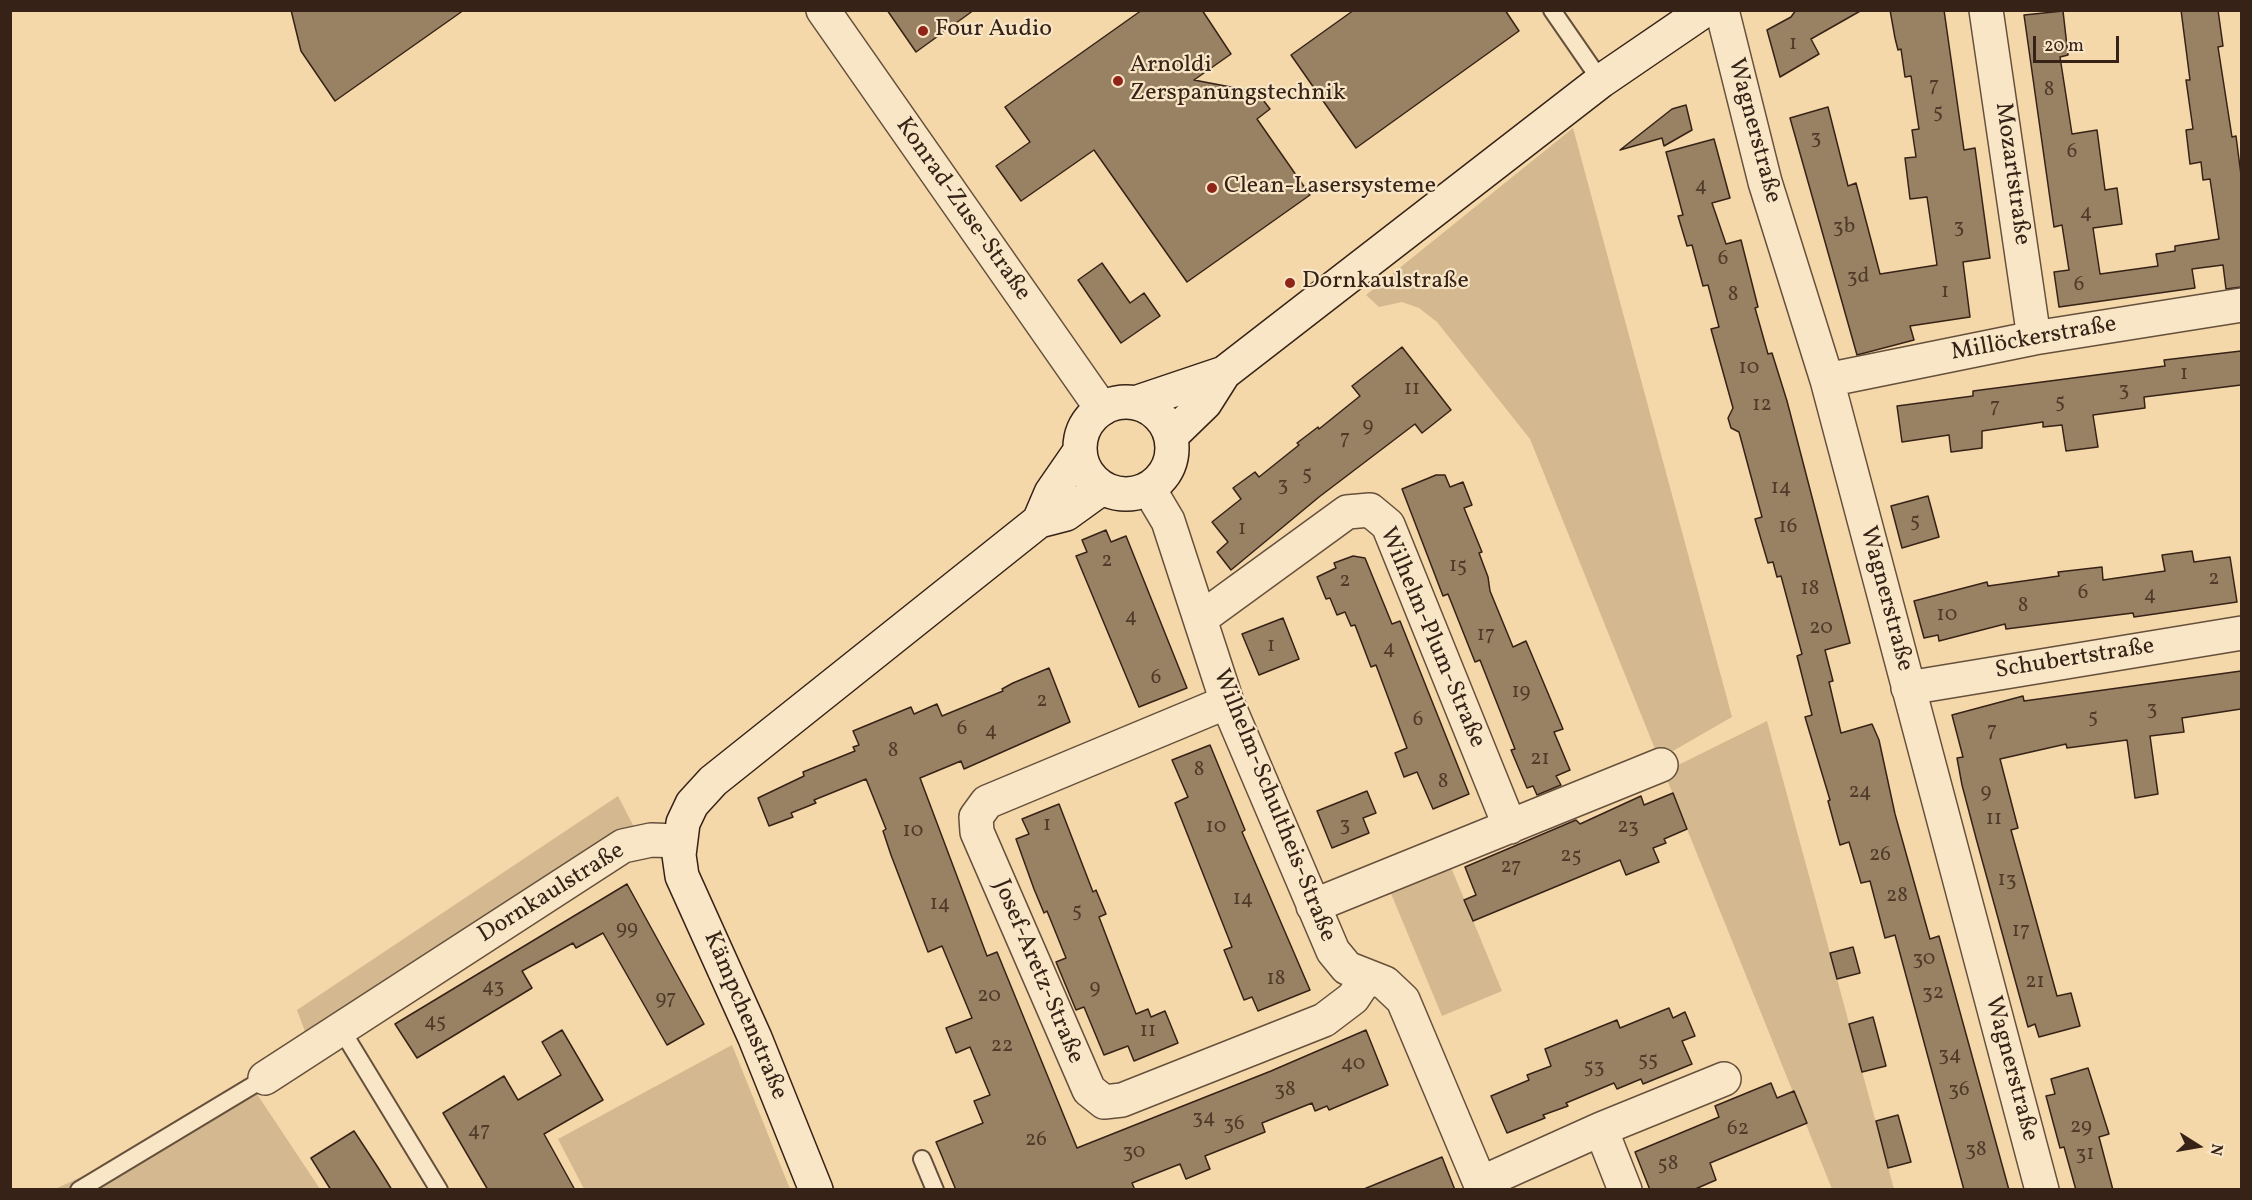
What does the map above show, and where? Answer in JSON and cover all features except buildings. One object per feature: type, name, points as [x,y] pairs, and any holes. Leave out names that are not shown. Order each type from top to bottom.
[{"type":"street","name":"Konrad-Zuse-Straße","points":[[822,10],[1102,409]]},
{"type":"street","points":[[1135,403],[1224,373],[1601,81],[1705,10]]},
{"type":"street","name":"Wagnerstraße","points":[[1722,10],[1765,182],[1827,380],[2042,1190]]},
{"type":"street","name":"Mozartstraße","points":[[1986,10],[2034,338]]},
{"type":"street","name":"Millöckerstraße","points":[[1827,380],[2034,338],[2241,305]]},
{"type":"street","points":[[1171,436],[1205,403],[1224,373]]},
{"type":"street","points":[[1123,402],[1135,403],[1158,414],[1171,436],[1172,451],[1169,466],[1161,479],[1149,489],[1134,494],[1118,494],[1102,488],[1091,479],[1083,466],[1080,452],[1082,435],[1089,420],[1102,409],[1123,402]]},
{"type":"street","points":[[1039,521],[1051,494],[1080,452]]},
{"type":"street","points":[[680,841],[683,823],[692,804],[713,781],[1039,521],[1066,514],[1102,488]]},
{"type":"street","name":"Wilhelm-Schultheis-Straße","points":[[1149,489],[1168,521],[1227,702],[1333,951],[1347,968],[1385,983],[1403,1000],[1482,1186]]},
{"type":"street","name":"Wilhelm-Plum-Straße","points":[[1200,619],[1347,512],[1370,510],[1388,525],[1510,827]]},
{"type":"street","name":"Schubertstraße","points":[[1908,688],[2241,633]]},
{"type":"street","name":"Josef-Aretz-Straße","points":[[1227,702],[987,802],[976,817],[977,832],[1089,1090],[1104,1102],[1122,1100],[1324,1020],[1353,998],[1367,977]]},
{"type":"street","points":[[1313,906],[1661,765]]},
{"type":"street","name":"Dornkaulstraße","points":[[265,1078],[623,846],[651,840],[680,841]]},
{"type":"street","name":"Kämpchenstraße","points":[[680,841],[682,876],[755,1038],[816,1190]]},
{"type":"street","points":[[1482,1186],[1601,1129],[1724,1079]]},
{"type":"street","points":[[1601,1129],[1625,1190]]},
{"type":"lane","points":[[1552,10],[1601,81]]},
{"type":"lane","points":[[341,1029],[439,1190]]},
{"type":"lane","name":"Dornkaulstraße","points":[[79,1190],[265,1078]]},
{"type":"lane","points":[[921,1159],[934,1190]]},
{"type":"shaded area","points":[[1573,128],[1732,717],[1659,759],[1530,439],[1437,322],[1419,308],[1402,302],[1379,307],[1366,295]]},
{"type":"shaded area","points":[[1767,721],[1894,1189],[1832,1189],[1664,772]]},
{"type":"shaded area","points":[[618,796],[635,829],[307,1037],[297,1010]]},
{"type":"shaded area","points":[[1448,860],[1502,991],[1442,1016],[1387,884]]},
{"type":"shaded area","points":[[732,1045],[790,1189],[584,1189],[558,1139]]},
{"type":"shaded area","points":[[247,1079],[320,1189],[53,1190],[96,1170]]},
{"type":"place","name":"Four Audio","points":[[923,31]]},
{"type":"place","name":"Arnoldi Zerspanungstechnik","points":[[1118,81]]},
{"type":"place","name":"Clean-Lasersysteme","points":[[1212,188]]},
{"type":"place","name":"Dornkaulstraße","points":[[1290,283]]}]
